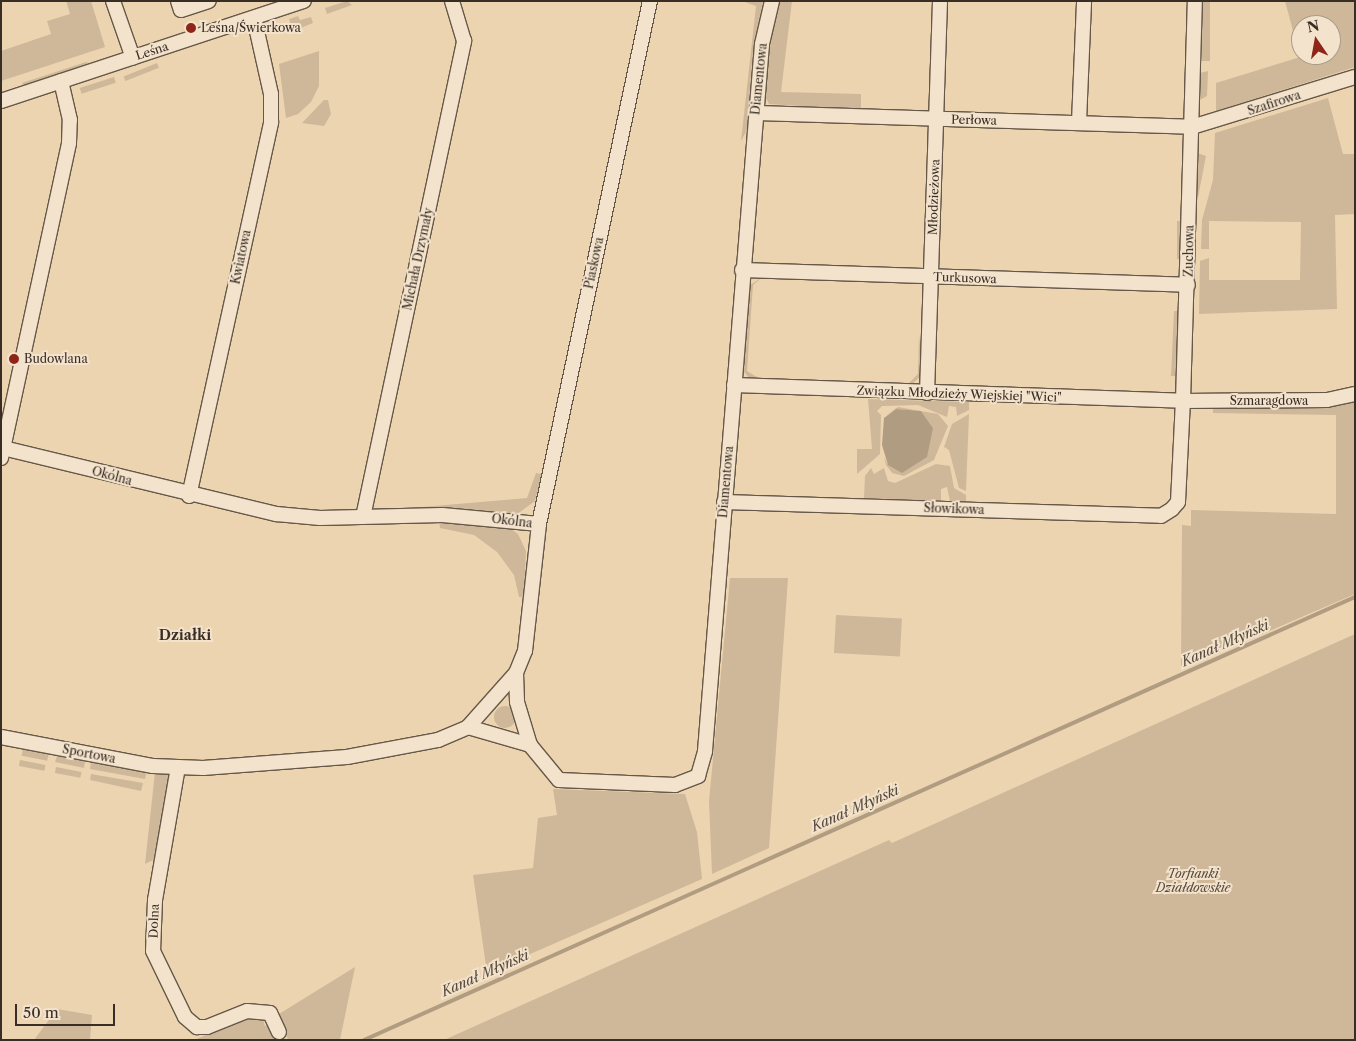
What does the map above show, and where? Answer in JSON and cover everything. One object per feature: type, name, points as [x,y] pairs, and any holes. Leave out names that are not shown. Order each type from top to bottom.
[{"type":"street","points":[[113,1],[133,58]]},
{"type":"street","points":[[178,1],[181,10],[209,1]]},
{"type":"street","name":"Leśna","points":[[1,101],[304,1]]},
{"type":"street","name":"Michała Drzymały","points":[[363,518],[464,41],[452,1]]},
{"type":"street","name":"Piaskowa","points":[[538,524],[650,1]]},
{"type":"street","name":"Diamentowa","points":[[516,673],[517,702],[530,745],[549,772],[565,783],[675,785],[698,776],[706,751],[742,270],[756,113],[772,1]]},
{"type":"street","name":"Młodzieżowa","points":[[927,393],[940,1]]},
{"type":"street","points":[[1079,122],[1084,1]]},
{"type":"street","name":"Zuchowa","points":[[1178,502],[1188,285],[1195,1]]},
{"type":"street","name":"Kwiatowa","points":[[189,496],[271,122],[271,94],[254,18]]},
{"type":"street","name":"Szafirowa","points":[[1192,127],[1355,77]]},
{"type":"street","points":[[2,453],[69,143],[70,120],[61,82]]},
{"type":"street","name":"Perłowa","points":[[756,113],[1192,127]]},
{"type":"street","name":"Turkusowa","points":[[742,270],[1188,285]]},
{"type":"street","name":"Związku Młodzieży Wiejskiej \"Wici\"","points":[[734,385],[1183,401]]},
{"type":"street","name":"Szmaragdowa","points":[[1183,401],[1327,400],[1355,394]]},
{"type":"street","name":"Okólna","points":[[2,453],[189,496],[298,517],[363,518],[442,515],[538,524],[525,651],[516,673],[497,699],[488,710],[468,727],[423,745],[371,754],[231,768],[178,767]]},
{"type":"street","name":"Słowikowa","points":[[724,502],[1160,516],[1178,502]]},
{"type":"street","points":[[497,699],[517,702]]},
{"type":"street","points":[[488,710],[488,733]]},
{"type":"street","points":[[506,738],[523,722]]},
{"type":"street","points":[[468,727],[530,745]]},
{"type":"street","name":"Sportowa","points":[[1,737],[178,767]]},
{"type":"street","name":"Dolna","points":[[178,767],[159,867],[153,951],[185,1018],[197,1027],[207,1027],[247,1011],[270,1014],[278,1032]]},
{"type":"green space","points":[[66,1],[91,1],[105,47],[1,81],[1,51],[51,34],[47,21],[70,14]]},
{"type":"green space","points":[[347,1],[352,5],[327,14],[325,8]]},
{"type":"green space","points":[[742,1],[763,1],[752,62],[747,130],[741,141],[756,6]]},
{"type":"green space","points":[[778,1],[792,1],[781,92],[861,94],[861,110],[769,104],[764,94],[765,76]]},
{"type":"green space","points":[[1202,1],[1210,1],[1210,61],[1202,61]]},
{"type":"green space","points":[[1285,1],[1355,1],[1355,67],[1216,111],[1216,83],[1291,60],[1291,65],[1341,65],[1341,15],[1291,15],[1291,23]]},
{"type":"green space","points":[[298,16],[300,20],[311,17],[313,23],[293,31],[289,19]]},
{"type":"green space","points":[[319,51],[319,86],[311,102],[298,114],[286,118],[279,64]]},
{"type":"green space","points":[[86,62],[89,63],[25,87],[22,83]]},
{"type":"green space","points":[[157,63],[159,68],[125,81],[124,76]]},
{"type":"green space","points":[[1208,71],[1207,96],[1198,101],[1200,73]]},
{"type":"green space","points":[[114,77],[116,83],[82,94],[80,88]]},
{"type":"green space","points":[[1328,98],[1343,154],[1355,154],[1355,214],[1335,215],[1337,309],[1199,314],[1200,261],[1209,258],[1209,280],[1300,280],[1301,222],[1209,221],[1209,249],[1201,249],[1202,220],[1213,180],[1215,133]]},
{"type":"green space","points":[[324,100],[328,100],[331,114],[324,126],[302,123]]},
{"type":"green space","points":[[1197,153],[1206,156],[1195,213]]},
{"type":"green space","points":[[1177,221],[1183,221],[1183,259],[1177,259]]},
{"type":"green space","points":[[765,275],[753,285],[747,371],[760,379],[752,382],[742,369],[749,286]]},
{"type":"green space","points":[[1174,311],[1180,311],[1178,376],[1171,376]]},
{"type":"green space","points":[[919,335],[922,375],[910,386],[907,385],[918,374]]},
{"type":"green space","points":[[868,399],[969,402],[969,410],[957,416],[956,407],[949,406],[947,417],[918,405],[882,406],[877,411],[881,415],[880,454],[857,474],[857,449],[872,449]]},
{"type":"green space","points":[[1355,402],[1355,594],[1181,669],[1182,525],[1191,526],[1191,510],[1336,514],[1336,415],[1213,413],[1213,407],[1321,408]]},
{"type":"green space","points":[[898,407],[921,411],[896,409],[885,416]]},
{"type":"green space","points":[[921,411],[938,414],[948,426],[934,460],[904,476],[892,473],[886,465],[884,457],[888,465],[933,428]]},
{"type":"green space","points":[[969,414],[966,491],[959,488],[949,450],[944,447],[952,424]]},
{"type":"green space","points":[[936,464],[950,466],[954,488],[966,495],[966,501],[950,501],[947,487],[941,489],[941,501],[864,498],[865,476],[871,468],[874,474],[884,468],[888,481],[895,483]]},
{"type":"green space","points":[[536,473],[542,474],[535,501],[516,515],[422,507],[527,498]]},
{"type":"green space","points":[[439,521],[510,528],[518,534],[526,551],[524,597],[519,597],[514,575],[497,552],[474,535],[440,528]]},
{"type":"green space","points":[[730,578],[788,578],[769,848],[712,874],[709,801]]},
{"type":"green space","points":[[836,615],[902,618],[900,656],[834,653]]},
{"type":"green space","name":"Torfianki Działdowskie","points":[[1355,634],[1355,1040],[444,1040],[889,840],[892,843]]},
{"type":"green space","points":[[505,706],[513,709],[516,717],[513,725],[505,728],[497,725],[494,717],[497,709]]},
{"type":"green space","points":[[23,749],[49,754],[47,761],[22,756]]},
{"type":"green space","points":[[57,756],[85,761],[84,768],[55,762]]},
{"type":"green space","points":[[20,760],[46,765],[44,771],[19,766]]},
{"type":"green space","points":[[91,762],[147,770],[145,779],[90,769]]},
{"type":"green space","points":[[56,767],[82,772],[80,778],[55,773]]},
{"type":"green space","points":[[155,772],[170,773],[172,783],[155,859],[145,864]]},
{"type":"green space","points":[[91,774],[143,783],[141,791],[90,780]]},
{"type":"green space","points":[[553,789],[685,794],[697,832],[702,879],[487,973],[473,875],[533,868],[538,818],[557,815]]},
{"type":"green space","points":[[355,967],[340,1040],[288,1040],[279,1014]]},
{"type":"green space","points":[[57,1009],[92,1015],[90,1040],[34,1040]]},
{"type":"green space","points":[[262,1017],[265,1026],[271,1024],[275,1040],[194,1040],[236,1022]]},
{"type":"shaded area","points":[[896,409],[921,411],[933,428],[927,457],[902,473],[888,465],[882,445],[884,418]]},
{"type":"waterway","name":"Kanał Młyński","points":[[364,1040],[1355,597]]},
{"type":"place","name":"Leśna/Świerkowa","points":[[191,28]]},
{"type":"place","name":"Budowlana","points":[[14,359]]},
{"type":"district","name":"Działki","points":[[185,635]]}]
